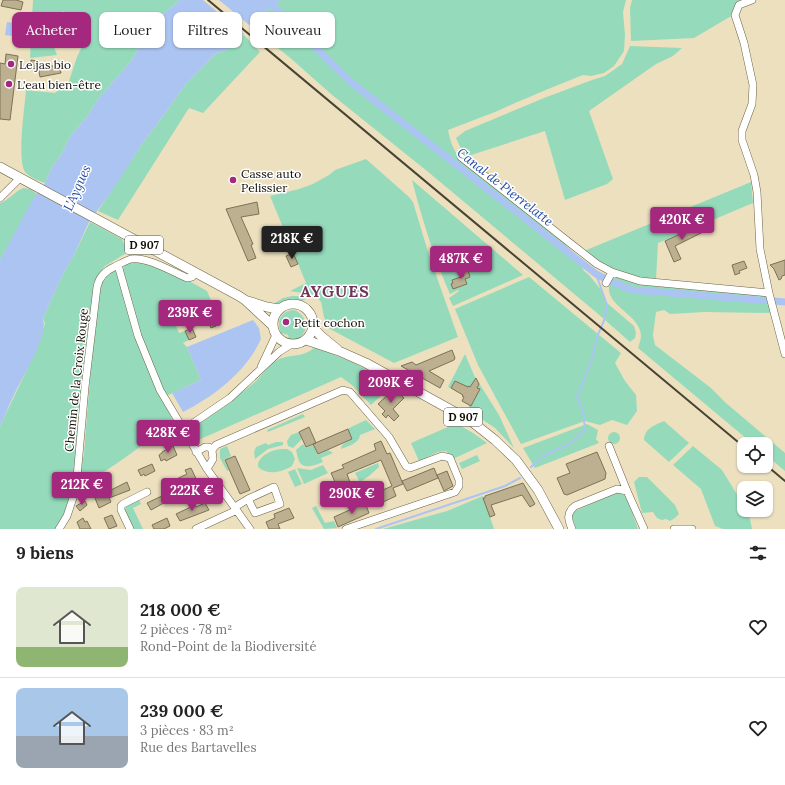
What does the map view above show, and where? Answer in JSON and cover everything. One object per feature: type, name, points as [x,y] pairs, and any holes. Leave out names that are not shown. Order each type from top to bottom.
[{"type":"main road","name":"D 907","points":[[1,168],[245,300],[279,309]]},
{"type":"main road","name":"D 907","points":[[245,300],[272,325]]},
{"type":"main road","points":[[290,304],[302,306],[311,314],[313,327],[311,334],[306,340],[296,345],[280,340],[276,336],[272,325],[273,318],[279,309],[290,304]]},
{"type":"main road","name":"D 907","points":[[313,327],[339,351]]},
{"type":"main road","name":"D 907","points":[[306,340],[339,351],[366,363],[471,421],[495,440],[516,460],[547,506],[559,529]]},
{"type":"street","points":[[752,0],[739,5],[735,15],[744,43],[753,84],[752,104],[742,131],[742,140],[754,175],[757,192],[760,249],[769,293],[785,354]]},
{"type":"street","points":[[461,157],[611,274],[640,282],[769,293]]},
{"type":"street","points":[[0,198],[20,178]]},
{"type":"street","name":"Chemin de la Croix Rouge","points":[[59,529],[67,516],[73,498],[77,477],[85,386],[98,282],[104,273],[132,259],[146,261],[188,278],[192,277],[196,273]]},
{"type":"street","points":[[118,265],[138,336],[160,390],[207,469],[250,529]]},
{"type":"street","points":[[606,283],[611,274]]},
{"type":"street","points":[[260,369],[276,336]]},
{"type":"street","points":[[183,430],[230,398],[260,369],[290,344]]},
{"type":"street","points":[[212,450],[216,445],[340,391],[347,390],[389,437],[406,466],[413,468],[442,456],[447,456],[450,458],[458,478],[459,486],[455,492],[346,529]]},
{"type":"street","points":[[609,446],[644,529]]},
{"type":"street","points":[[196,452],[205,447],[212,450],[214,455],[213,459],[207,469]]},
{"type":"street","points":[[572,529],[568,517],[571,510],[575,506],[616,489],[627,491]]},
{"type":"street","points":[[130,529],[121,510],[121,506],[147,492]]},
{"type":"street","points":[[196,529],[236,508],[248,499]]},
{"type":"street","points":[[674,529],[692,529]]},
{"type":"green space","points":[[33,0],[180,0],[165,12],[99,12],[99,48],[139,48],[131,61],[99,98],[86,118],[71,135],[62,153],[51,169],[45,183],[30,176],[26,173],[23,167],[21,147],[26,90],[55,93],[69,81],[81,48],[91,48],[91,12],[32,12]]},
{"type":"green space","points":[[281,0],[626,0],[623,12],[625,35],[624,51],[614,66],[604,73],[591,76],[583,75],[448,130],[451,143],[456,153],[473,171],[564,243],[579,259],[584,271],[602,291],[607,303],[634,326],[636,333],[635,338],[630,342],[427,171],[331,94],[278,48],[335,48],[335,12],[265,12]]},
{"type":"green space","points":[[632,0],[741,0],[737,2],[733,15],[694,38],[631,41],[630,8]]},
{"type":"green space","points":[[244,35],[250,41],[250,48],[256,48],[260,52],[203,113],[189,108],[118,220],[98,211],[142,144],[185,85],[215,54],[230,48],[242,48],[242,37]]},
{"type":"green space","points":[[630,46],[682,48],[673,56],[656,64],[589,111],[613,179],[607,184],[565,200],[545,131],[465,157],[456,138],[465,131],[544,98],[605,76],[622,64]]},
{"type":"green space","points":[[31,48],[54,48],[57,55],[30,58]]},
{"type":"green space","points":[[366,159],[413,202],[429,255],[458,337],[394,363],[330,329],[324,317],[321,302],[315,295],[290,291],[306,283],[270,196],[313,184],[335,170]]},
{"type":"green space","points":[[412,180],[523,275],[453,306],[449,298],[459,291],[458,290],[450,294],[444,280],[429,238]]},
{"type":"green space","points":[[751,182],[753,203],[658,243],[656,279],[632,277],[607,266],[584,251]]},
{"type":"green space","points":[[23,188],[30,189],[37,194],[0,260],[0,203]]},
{"type":"green space","points":[[90,222],[122,239],[128,252],[105,266],[99,273],[96,283],[88,327],[74,479],[65,513],[56,529],[0,529],[0,426],[41,337],[45,323],[43,318],[64,272]]},
{"type":"green space","points":[[141,261],[180,276],[207,291],[216,312],[201,312],[198,305],[171,314],[179,333],[185,331],[189,340],[183,343],[187,347],[201,380],[166,396],[140,335],[122,270],[127,262]]},
{"type":"green space","points":[[115,270],[118,271],[122,291],[141,348],[173,421],[115,465],[78,487],[84,453],[96,304],[99,288],[103,279]]},
{"type":"green space","points":[[529,277],[621,353],[615,363],[625,381],[636,395],[637,411],[627,425],[612,420],[600,425],[585,421],[521,444],[478,365],[455,309]]},
{"type":"green space","points":[[617,277],[646,285],[766,294],[772,313],[705,312],[670,314],[664,310],[656,312],[653,335],[655,345],[711,388],[726,403],[766,437],[745,437],[638,348],[641,338],[640,329],[636,322],[613,300],[610,294],[609,286],[612,278]]},
{"type":"green space","points":[[298,296],[306,299],[301,301],[290,300],[273,304],[283,298]]},
{"type":"green space","points":[[294,310],[300,313],[304,318],[306,323],[305,329],[304,333],[300,337],[289,339],[288,335],[281,333],[279,321],[285,312]]},
{"type":"green space","points":[[315,347],[352,362],[401,387],[390,387],[371,405],[352,385],[341,377],[196,441],[191,435],[192,428],[241,394],[273,363],[283,358],[310,351]]},
{"type":"green space","points":[[465,354],[474,375],[499,415],[514,448],[495,428],[468,410],[471,398],[448,387]]},
{"type":"green space","points":[[303,414],[305,417],[268,432],[267,430]]},
{"type":"green space","points":[[366,420],[375,429],[360,435],[358,441],[341,449],[342,445],[352,439],[348,429]]},
{"type":"green space","points":[[664,421],[689,443],[669,462],[644,440],[648,430]]},
{"type":"green space","points":[[454,422],[487,443],[453,459],[446,451],[438,452],[419,461],[411,443],[448,427]]},
{"type":"green space","points":[[587,424],[598,430],[596,439],[599,443],[535,468],[523,448]]},
{"type":"green space","points":[[299,432],[302,439],[293,448],[288,446],[287,441],[291,435]]},
{"type":"green space","points":[[616,432],[619,433],[619,443],[612,444],[609,443],[608,436],[609,433]]},
{"type":"green space","points":[[276,442],[283,442],[283,445],[268,449],[255,459],[254,452],[256,447],[266,443],[268,445]]},
{"type":"green space","points":[[773,443],[785,453],[785,471],[773,461]]},
{"type":"green space","points":[[303,444],[306,448],[313,445],[318,455],[328,450],[333,453],[321,458],[323,462],[312,466],[305,466],[300,463],[296,450]]},
{"type":"green space","points":[[227,446],[231,456],[224,460],[229,470],[227,471],[220,458],[220,449]]},
{"type":"green space","points":[[693,446],[722,470],[737,495],[737,517],[750,517],[752,529],[723,529],[715,526],[701,489],[673,465]]},
{"type":"green space","points":[[287,449],[292,452],[295,459],[292,466],[275,472],[262,470],[258,467],[258,463],[262,457],[270,452]]},
{"type":"green space","points":[[477,455],[480,461],[462,469],[459,463]]},
{"type":"green space","points":[[378,463],[379,467],[360,482],[355,473]]},
{"type":"green space","points":[[323,465],[328,473],[304,484],[297,468],[311,470]]},
{"type":"green space","points":[[295,469],[302,484],[295,487],[288,472]]},
{"type":"green space","points":[[639,477],[647,477],[675,505],[679,514],[675,518],[670,521],[666,519],[662,520],[657,518],[653,512],[642,513],[634,482]]},
{"type":"green space","points":[[617,492],[624,495],[629,503],[638,529],[576,529],[571,516],[573,512]]},
{"type":"green space","points":[[367,495],[370,496],[371,500],[356,506],[350,503]]},
{"type":"green space","points":[[483,496],[494,529],[383,529],[447,511]]},
{"type":"green space","points":[[139,499],[141,504],[133,508],[143,529],[133,529],[124,511],[127,505]]},
{"type":"green space","points":[[316,506],[325,523],[334,521],[337,528],[324,529],[312,508]]},
{"type":"water","name":"L'Aygues","points":[[180,0],[281,0],[265,12],[250,12],[250,28],[242,36],[242,12],[173,12],[173,48],[230,48],[215,54],[185,85],[142,144],[111,192],[89,222],[43,318],[44,326],[38,346],[0,426],[0,260],[33,199],[45,183],[51,169],[62,153],[71,135],[86,118],[99,98],[131,61],[139,48],[165,48],[165,12]]},
{"type":"water","points":[[7,22],[12,23],[12,36],[5,35]]},
{"type":"water","points":[[253,320],[259,328],[261,339],[247,362],[217,391],[195,406],[183,412],[172,393],[201,380],[187,347]]},
{"type":"pier","points":[[203,0],[219,0],[234,12],[217,12]]},
{"type":"pier","points":[[242,19],[250,26],[250,31],[246,36],[242,33]]},
{"type":"building","points":[[3,0],[16,0],[23,2],[21,10],[1,6]]},
{"type":"building","name":"L'eau bien-être","points":[[6,54],[18,56],[10,120],[0,119],[0,63],[5,64]]},
{"type":"building","points":[[31,60],[38,61],[37,69],[30,68]]},
{"type":"building","points":[[46,64],[46,67],[59,65],[61,73],[40,77],[38,66]]},
{"type":"building","points":[[257,202],[259,214],[241,217],[253,244],[251,245],[256,258],[248,261],[226,209]]},
{"type":"building","points":[[702,224],[705,231],[675,246],[681,259],[674,262],[665,241]]},
{"type":"building","points":[[293,253],[298,264],[291,267],[286,256]]},
{"type":"building","points":[[785,260],[785,275],[779,280],[774,269],[770,265]]},
{"type":"building","points":[[744,261],[747,268],[739,271],[740,273],[735,275],[732,265]]},
{"type":"building","points":[[468,270],[470,277],[465,279],[467,284],[453,289],[451,284],[453,283],[452,280],[464,276],[462,272]]},
{"type":"building","points":[[198,305],[201,312],[181,320],[178,312]]},
{"type":"building","points":[[212,316],[216,326],[211,328],[207,318]]},
{"type":"building","points":[[192,328],[196,337],[189,340],[185,331]]},
{"type":"building","points":[[452,350],[455,358],[454,360],[429,371],[444,380],[440,388],[401,366],[412,362],[416,365]]},
{"type":"building","points":[[476,378],[479,384],[477,388],[480,389],[471,406],[462,401],[464,397],[462,396],[463,395],[451,388],[455,381],[470,387]]},
{"type":"building","points":[[394,389],[404,398],[393,409],[399,416],[394,421],[388,415],[386,418],[382,414],[385,411],[378,404]]},
{"type":"building","points":[[309,427],[316,443],[306,447],[299,432]]},
{"type":"building","points":[[348,429],[352,439],[318,454],[313,444]]},
{"type":"building","points":[[381,441],[387,454],[390,453],[403,484],[393,488],[396,496],[381,503],[376,493],[392,486],[381,460],[347,474],[352,488],[340,493],[331,473],[344,468],[342,465],[376,450],[374,444]]},
{"type":"building","points":[[173,446],[177,455],[166,461],[165,459],[161,461],[159,455]]},
{"type":"building","points":[[597,452],[606,473],[605,479],[567,495],[564,494],[557,478],[570,473],[566,464]]},
{"type":"building","points":[[235,456],[250,490],[240,494],[225,460]]},
{"type":"building","points":[[152,464],[155,471],[145,476],[144,474],[141,476],[138,470]]},
{"type":"building","points":[[191,468],[198,483],[187,489],[185,485],[176,490],[178,495],[151,510],[147,503],[164,495],[162,491],[168,488],[166,484],[187,474],[185,470]]},
{"type":"building","points":[[434,468],[438,478],[407,491],[402,481]]},
{"type":"building","points":[[447,471],[453,486],[444,491],[437,475]]},
{"type":"building","points":[[127,482],[130,490],[109,498],[111,502],[99,508],[95,498]]},
{"type":"building","points":[[523,483],[535,504],[530,507],[522,495],[491,505],[495,515],[490,517],[483,498]]},
{"type":"building","points":[[85,501],[87,505],[80,511],[76,506]]},
{"type":"building","points":[[205,503],[209,510],[180,521],[176,514],[195,505],[196,507]]},
{"type":"building","points":[[365,503],[369,513],[338,527],[334,517]]},
{"type":"building","points":[[289,508],[294,518],[278,524],[280,529],[269,529],[266,522],[275,518],[274,514]]},
{"type":"building","points":[[112,515],[117,526],[109,529],[104,518]]},
{"type":"building","points":[[83,518],[85,522],[87,521],[91,529],[80,529],[77,522]]},
{"type":"building","points":[[167,518],[170,526],[164,529],[154,529],[152,525]]},
{"type":"waterway","name":"Canal de Pierrelatte","points":[[267,0],[352,83],[596,274],[632,290],[770,301]]},
{"type":"waterway","points":[[531,467],[542,457],[569,444],[585,430],[583,411],[577,397],[592,359],[597,337],[605,318],[607,305],[596,274]]},
{"type":"waterway","name":"Canal de Pierrelatte","points":[[774,301],[785,302]]},
{"type":"waterway","points":[[376,529],[505,486],[520,478]]},
{"type":"railway","points":[[208,0],[737,441]]},
{"type":"railway","points":[[773,471],[785,481]]},
{"type":"place","name":"Le jas bio","points":[[11,64]]},
{"type":"place","name":"L'eau bien-être","points":[[9,84]]},
{"type":"place","name":"Casse auto Pelissier","points":[[233,180]]},
{"type":"place","name":"Petit cochon","points":[[286,322]]},
{"type":"district","name":"AYGUES","points":[[335,291]]}]
